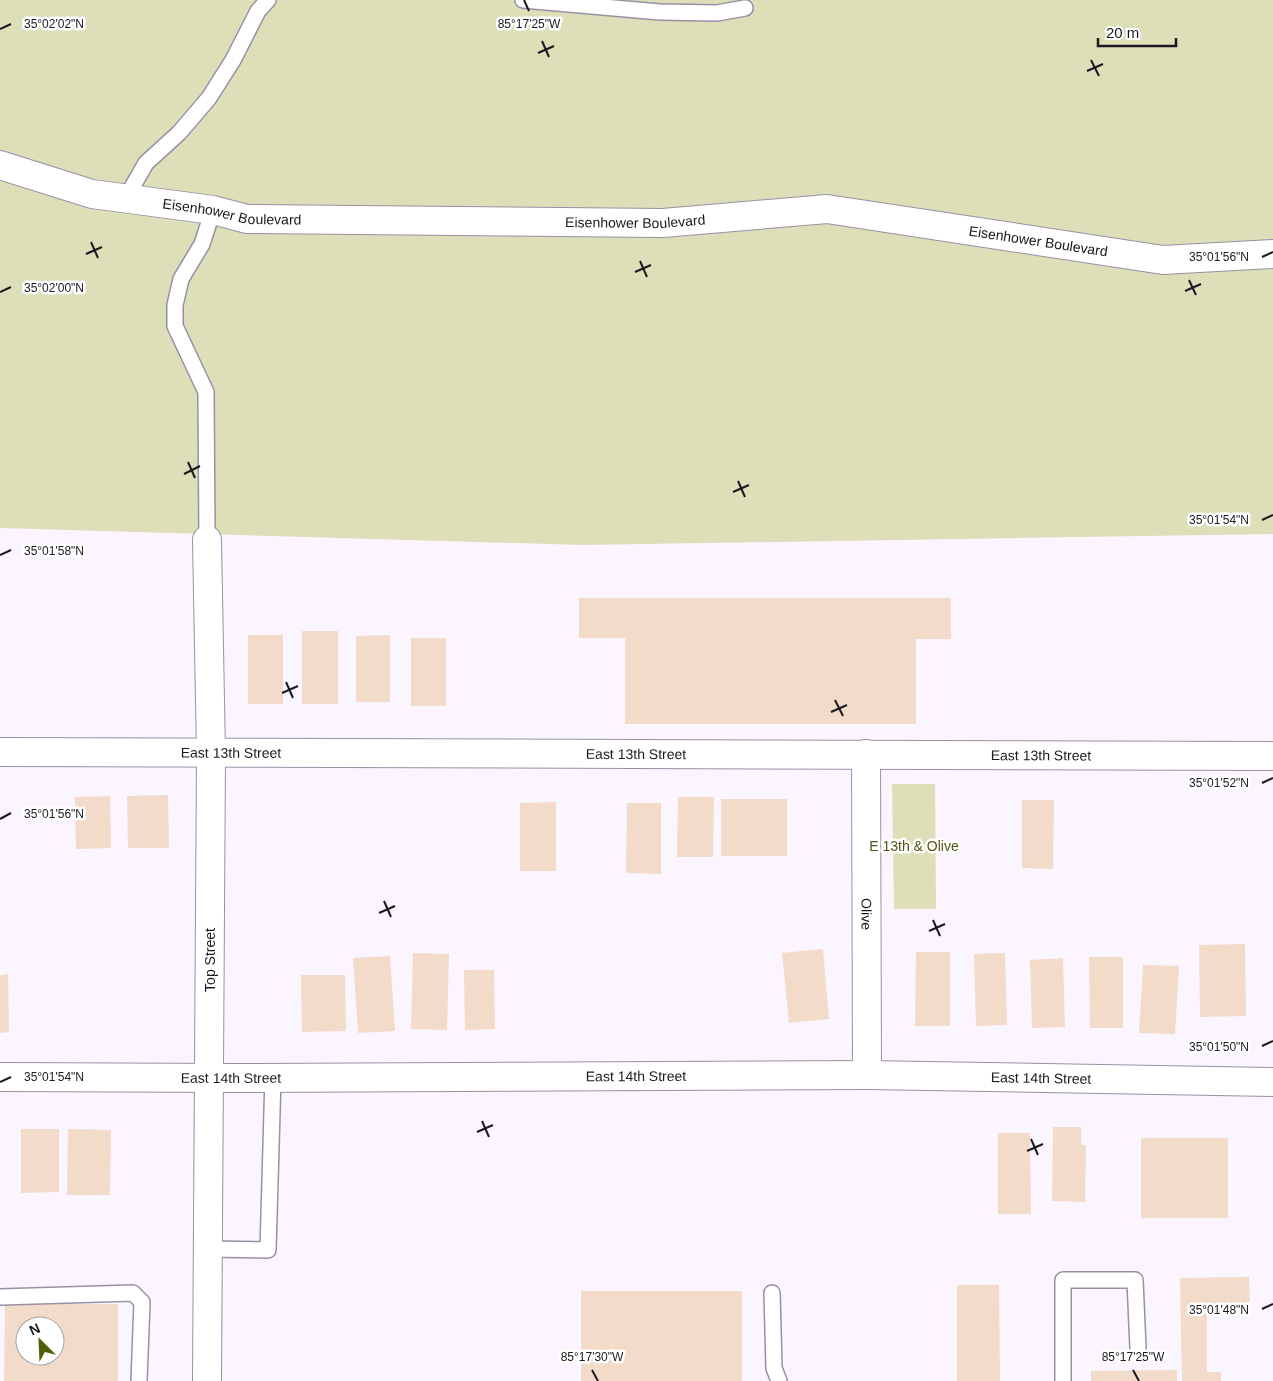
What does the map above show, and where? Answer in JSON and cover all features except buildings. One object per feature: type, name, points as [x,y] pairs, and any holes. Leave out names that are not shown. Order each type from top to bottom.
[{"type":"street","name":"Eisenhower Boulevard","points":[[0,165],[92,194],[213,210],[247,219],[663,223],[827,209],[1163,260],[1273,254]]},
{"type":"street","name":"Top Street","points":[[207,540],[211,754],[207,1381]]},
{"type":"street","name":"East 13th Street","points":[[0,752],[1273,756]]},
{"type":"street","name":"Olive","points":[[866,754],[867,1075]]},
{"type":"street","name":"East 14th Street","points":[[0,1077],[273,1078],[867,1075],[1273,1082]]},
{"type":"lane","points":[[126,198],[146,164],[179,132],[209,98],[233,60],[258,11],[268,0]]},
{"type":"lane","points":[[523,0],[660,12],[717,13],[745,8]]},
{"type":"lane","points":[[207,540],[206,392],[175,326],[175,305],[181,278],[202,244],[213,210]]},
{"type":"lane","points":[[208,1249],[268,1250],[273,1078]]},
{"type":"lane","points":[[1063,1381],[1063,1280],[1136,1280],[1138,1348]]},
{"type":"lane","points":[[0,1297],[133,1293],[142,1302],[139,1381]]},
{"type":"lane","points":[[772,1293],[774,1368],[779,1381]]},
{"type":"green space","points":[[0,0],[1273,0],[1273,534],[582,545],[0,528]]},
{"type":"green space","name":"E 13th & Olive","points":[[892,784],[935,784],[936,909],[894,909]]}]
